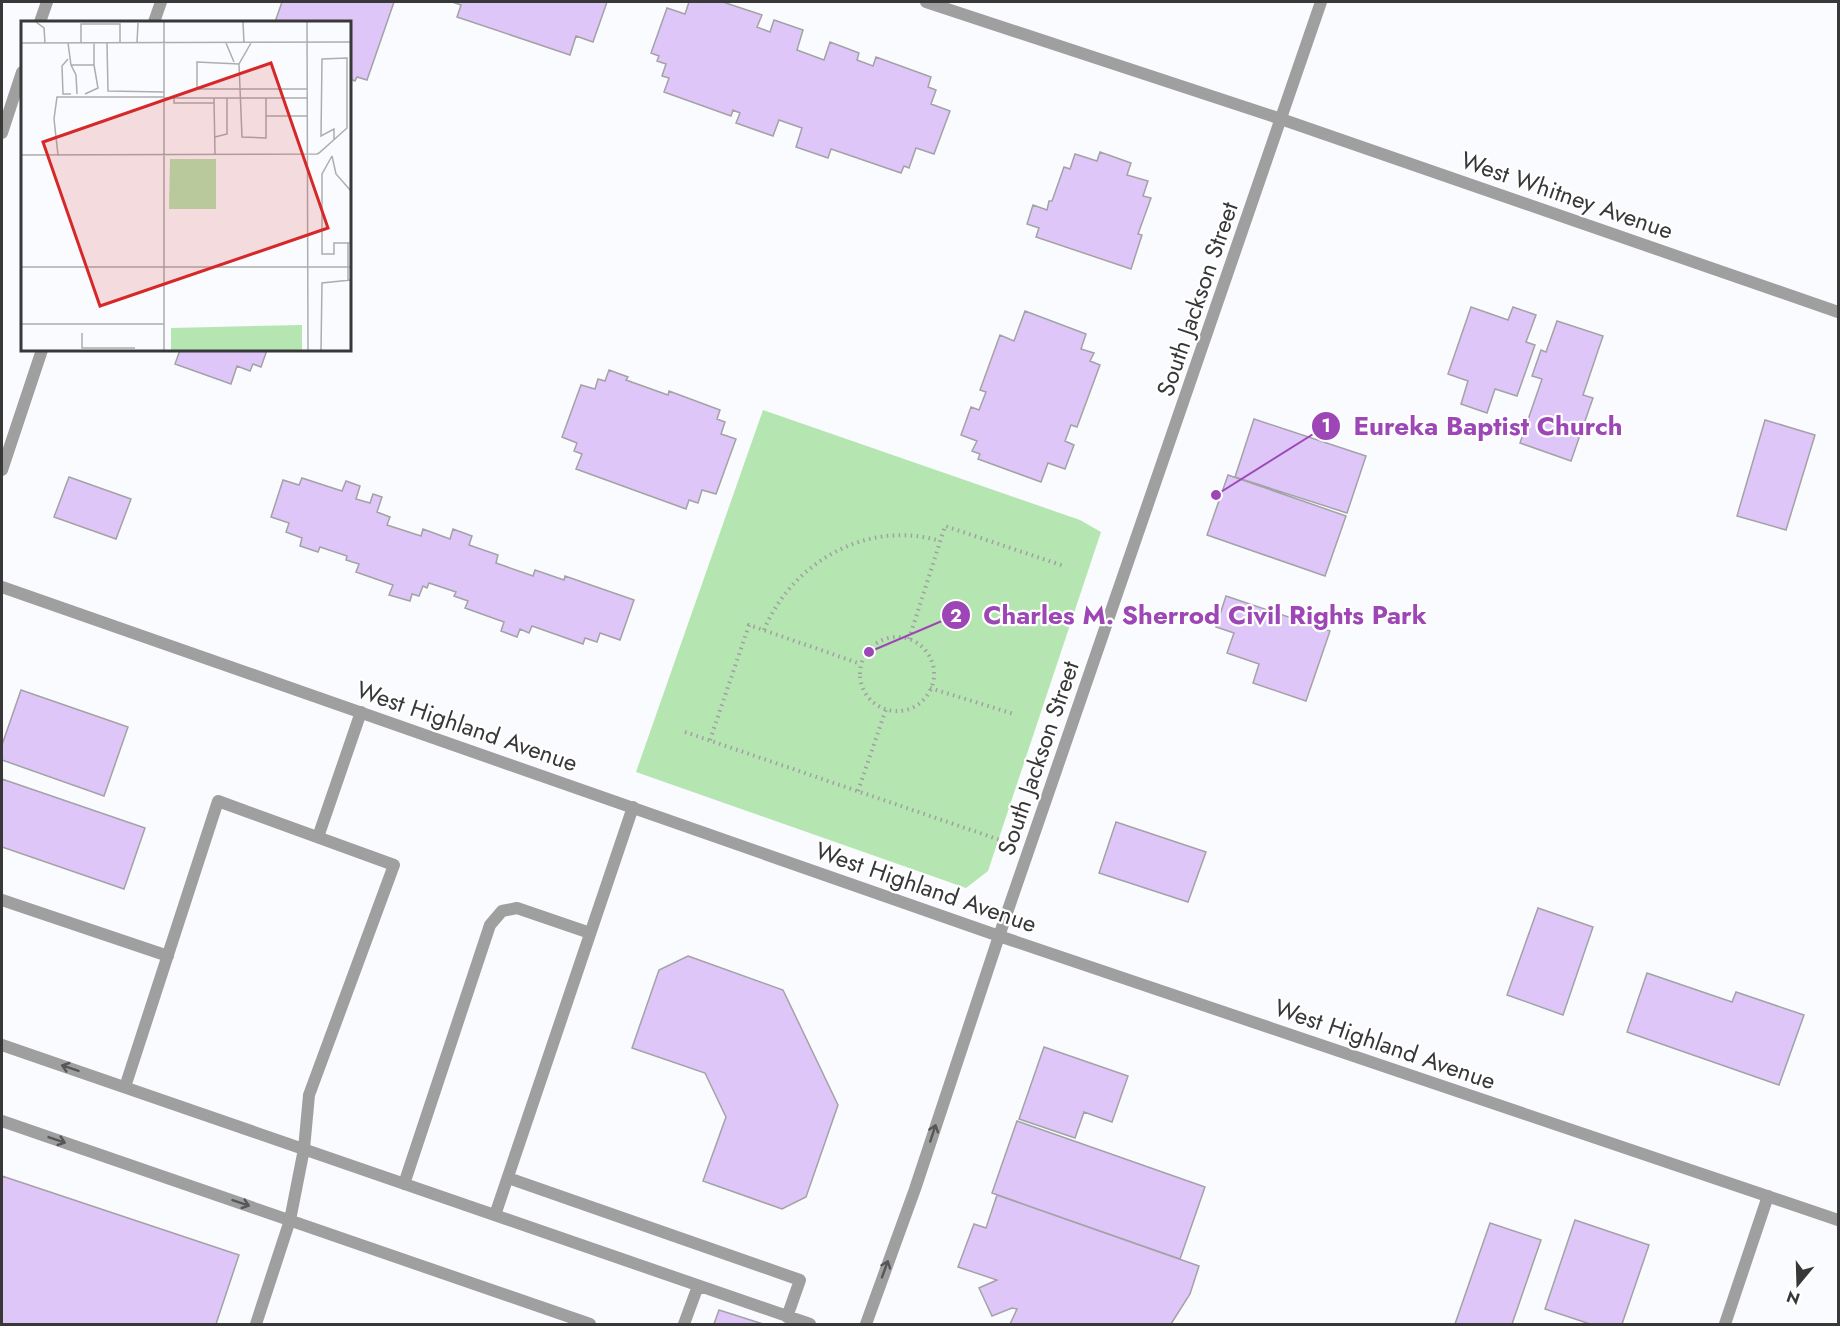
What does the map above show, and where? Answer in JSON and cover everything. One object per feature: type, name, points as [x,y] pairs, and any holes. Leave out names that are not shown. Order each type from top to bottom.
[{"type":"street","points":[[40,21],[47,2]]},
{"type":"street","points":[[154,21],[161,2]]},
{"type":"street","name":"West Whitney Avenue","points":[[926,2],[1281,118],[1839,312]]},
{"type":"street","name":"South Jackson Street","points":[[866,1324],[915,1189],[1026,857],[1321,2]]},
{"type":"street","points":[[2,133],[21,75]]},
{"type":"street","points":[[2,470],[42,351]]},
{"type":"street","name":"West Highland Avenue","points":[[2,587],[999,936],[1839,1220]]},
{"type":"street","points":[[318,837],[361,712]]},
{"type":"street","points":[[125,1088],[218,801],[394,865],[309,1095],[304,1149],[290,1220],[256,1324]]},
{"type":"street","points":[[495,1215],[633,807]]},
{"type":"street","points":[[2,900],[168,956]]},
{"type":"street","points":[[404,1184],[490,926],[502,911],[517,908],[590,933]]},
{"type":"street","points":[[2,1045],[810,1324]]},
{"type":"street","points":[[2,1121],[590,1324]]},
{"type":"street","points":[[508,1178],[800,1280],[787,1317]]},
{"type":"street","points":[[1725,1324],[1768,1196]]},
{"type":"street","points":[[684,1324],[698,1286]]},
{"type":"path","points":[[909,639],[945,525],[1064,566]]},
{"type":"path","points":[[764,630],[785,592],[813,565],[834,552],[851,544],[875,538],[904,535],[928,537],[940,541]]},
{"type":"path","points":[[710,740],[749,625],[861,664]]},
{"type":"path","points":[[891,637],[909,639],[924,649],[931,659],[933,671],[930,688],[919,704],[895,711],[886,709],[872,702],[865,693],[860,682],[861,664],[870,648],[879,641],[891,637]]},
{"type":"path","points":[[930,688],[1014,714]]},
{"type":"path","points":[[858,791],[886,709]]},
{"type":"path","points":[[685,732],[1004,841],[1026,857]]},
{"type":"green space","points":[[763,410],[1080,520],[1101,532],[988,871],[966,888],[636,772]]},
{"type":"building","points":[[282,2],[394,2],[367,80],[357,77],[355,81],[351,79],[351,21],[275,21]]},
{"type":"building","points":[[452,2],[607,2],[593,42],[576,36],[570,55],[457,17],[461,5]]},
{"type":"building","points":[[689,2],[723,2],[762,15],[757,27],[770,32],[774,20],[803,30],[797,50],[824,60],[830,42],[859,53],[857,60],[873,66],[876,57],[931,77],[928,87],[936,90],[931,104],[950,111],[934,154],[916,148],[909,168],[904,166],[901,173],[831,149],[828,158],[796,147],[802,128],[779,120],[773,136],[736,123],[740,113],[733,110],[731,116],[664,92],[669,78],[662,76],[666,64],[657,61],[659,56],[651,53],[667,8],[685,14]]},
{"type":"building","points":[[1100,152],[1131,163],[1127,175],[1148,181],[1143,196],[1151,198],[1138,234],[1142,235],[1131,269],[1036,237],[1039,228],[1027,224],[1033,205],[1047,210],[1064,167],[1070,169],[1075,154],[1097,161]]},
{"type":"building","points":[[1471,307],[1508,320],[1513,307],[1536,315],[1526,342],[1535,345],[1517,396],[1495,389],[1487,413],[1461,404],[1468,381],[1448,374]]},
{"type":"building","points":[[1025,311],[1086,334],[1081,349],[1094,353],[1090,361],[1100,365],[1077,427],[1071,425],[1065,441],[1074,445],[1065,469],[1048,463],[1041,482],[978,459],[980,454],[972,451],[977,441],[961,435],[971,407],[979,410],[986,392],[980,390],[1000,335],[1014,341]]},
{"type":"building","points":[[1557,321],[1603,336],[1583,395],[1593,398],[1571,461],[1520,443],[1542,379],[1532,376],[1541,350],[1546,352]]},
{"type":"building","points":[[180,351],[267,351],[261,367],[253,364],[250,371],[237,366],[231,384],[175,364]]},
{"type":"building","points":[[609,370],[628,377],[626,380],[668,395],[669,391],[720,410],[717,419],[725,422],[721,434],[736,439],[716,494],[702,490],[698,503],[689,500],[686,509],[576,469],[582,454],[574,451],[577,443],[562,437],[581,385],[595,389],[598,379],[605,381]]},
{"type":"building","points":[[1254,419],[1366,456],[1347,513],[1235,477]]},
{"type":"building","points":[[1765,420],[1815,435],[1786,530],[1737,516]]},
{"type":"building","points":[[1228,475],[1346,516],[1325,576],[1207,535]]},
{"type":"building","points":[[69,477],[131,499],[116,539],[54,517]]},
{"type":"building","points":[[302,478],[342,491],[346,481],[360,486],[356,499],[370,503],[373,494],[382,497],[377,512],[390,517],[387,525],[421,536],[423,529],[450,539],[453,529],[472,536],[469,545],[498,555],[496,563],[533,576],[535,570],[564,580],[565,576],[634,600],[620,640],[600,633],[597,642],[585,638],[583,644],[532,626],[529,633],[520,629],[517,637],[501,631],[504,622],[465,608],[468,601],[454,596],[456,592],[429,583],[427,588],[423,586],[419,596],[412,594],[410,601],[389,595],[393,585],[356,572],[359,564],[346,560],[347,556],[320,547],[318,552],[300,546],[302,538],[286,532],[289,523],[271,517],[283,480],[299,485]]},
{"type":"building","points":[[1226,596],[1330,631],[1306,701],[1253,683],[1259,664],[1227,653],[1234,633],[1216,627]]},
{"type":"building","points":[[21,690],[128,727],[104,796],[2,760],[2,745]]},
{"type":"building","points":[[2,779],[145,828],[124,889],[2,847]]},
{"type":"building","points":[[1116,822],[1206,852],[1188,902],[1099,873]]},
{"type":"building","points":[[1538,908],[1593,927],[1563,1015],[1507,995]]},
{"type":"building","points":[[688,956],[783,990],[838,1105],[806,1197],[782,1209],[703,1181],[726,1117],[705,1073],[632,1048],[659,970]]},
{"type":"building","points":[[1647,973],[1732,1002],[1736,992],[1804,1015],[1779,1085],[1627,1032]]},
{"type":"building","points":[[1044,1047],[1128,1076],[1112,1122],[1084,1112],[1075,1138],[1019,1119]]},
{"type":"building","points":[[1017,1121],[1205,1187],[1180,1259],[992,1193]]},
{"type":"building","points":[[2,1176],[239,1255],[216,1324],[2,1324]]},
{"type":"building","points":[[997,1195],[1199,1266],[1190,1294],[1171,1324],[1010,1324],[1017,1309],[1012,1308],[992,1316],[979,1288],[997,1280],[958,1267],[974,1224],[986,1228]]},
{"type":"building","points":[[1575,1220],[1649,1245],[1622,1324],[1590,1324],[1545,1309]]},
{"type":"building","points":[[1490,1223],[1541,1240],[1512,1324],[1455,1324]]},
{"type":"building","points":[[719,1310],[763,1324],[714,1324]]},
{"type":"place","name":"Eureka Baptist Church","points":[[1216,495]]},
{"type":"place","name":"Charles M. Sherrod Civil Rights Park","points":[[869,652]]}]
